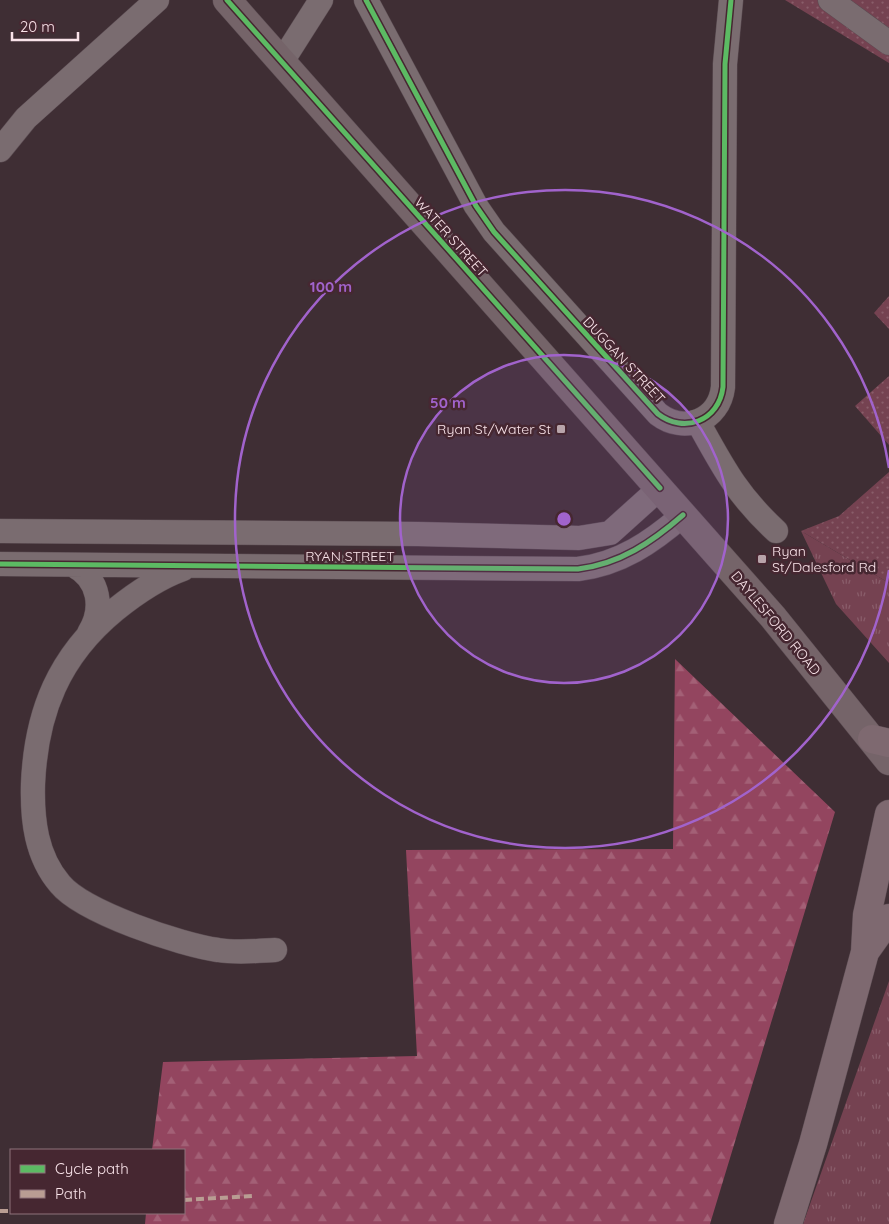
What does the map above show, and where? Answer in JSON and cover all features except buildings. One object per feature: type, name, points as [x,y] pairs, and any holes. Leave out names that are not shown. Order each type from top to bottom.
[{"type":"highway","points":[[788,1224],[813,1144],[865,952],[867,915],[889,814]]},
{"type":"highway","points":[[865,952],[889,918]]},
{"type":"main road","name":"WATER STREET","points":[[226,0],[660,488]]},
{"type":"main road","name":"DAYLESFORD ROAD","points":[[660,488],[880,741],[889,761]]},
{"type":"street","points":[[0,150],[26,118],[157,0]]},
{"type":"street","points":[[281,63],[322,0]]},
{"type":"street","name":"DUGGAN STREET","points":[[366,0],[476,206],[494,232],[658,414],[666,420],[680,424],[698,422]]},
{"type":"street","points":[[731,0],[725,64],[723,387],[719,403],[714,411],[698,422],[734,486],[776,531]]},
{"type":"street","points":[[830,0],[889,43]]},
{"type":"street","name":"RYAN STREET","points":[[0,531],[418,534],[579,538],[610,533],[660,488]]},
{"type":"street","name":"RYAN STREET","points":[[0,564],[578,569],[602,565],[630,553],[658,536],[683,514]]},
{"type":"street","points":[[73,565],[85,573],[97,592],[97,613],[89,633],[63,670],[53,689],[43,717],[36,752],[33,796],[34,826],[38,843],[50,870],[60,884],[75,898],[107,915],[209,949],[235,952],[275,950]]},
{"type":"street","points":[[89,633],[145,588],[172,574],[200,566]]},
{"type":"green space","points":[[785,0],[889,0],[889,63]]},
{"type":"green space","points":[[889,296],[889,329],[874,313]]},
{"type":"green space","points":[[889,376],[889,445],[855,406]]},
{"type":"green space","points":[[889,472],[889,583],[801,531],[839,516]]},
{"type":"green space","points":[[801,531],[889,583],[889,663],[836,604]]},
{"type":"green space","points":[[675,659],[835,812],[710,1224],[145,1224],[146,1214],[185,1214],[185,1149],[152,1149],[163,1062],[417,1056],[406,850],[673,849]]},
{"type":"green space","points":[[889,981],[889,1224],[803,1224]]},
{"type":"marked path","points":[[185,1200],[252,1196]]},
{"type":"marked path","points":[[0,1211],[10,1211]]},
{"type":"cycle path","points":[[227,0],[660,488]]},
{"type":"cycle path","points":[[366,0],[476,206],[494,232],[658,414],[668,420],[679,423],[699,421],[708,416],[720,399],[723,387],[725,64],[731,0]]},
{"type":"cycle path","points":[[0,564],[578,569],[622,557],[647,543],[683,515]]},
{"type":"place","name":"Ryan St/Water St","points":[[561,429]]},
{"type":"place","name":"Ryan St/Dalesford Rd","points":[[762,559]]}]
